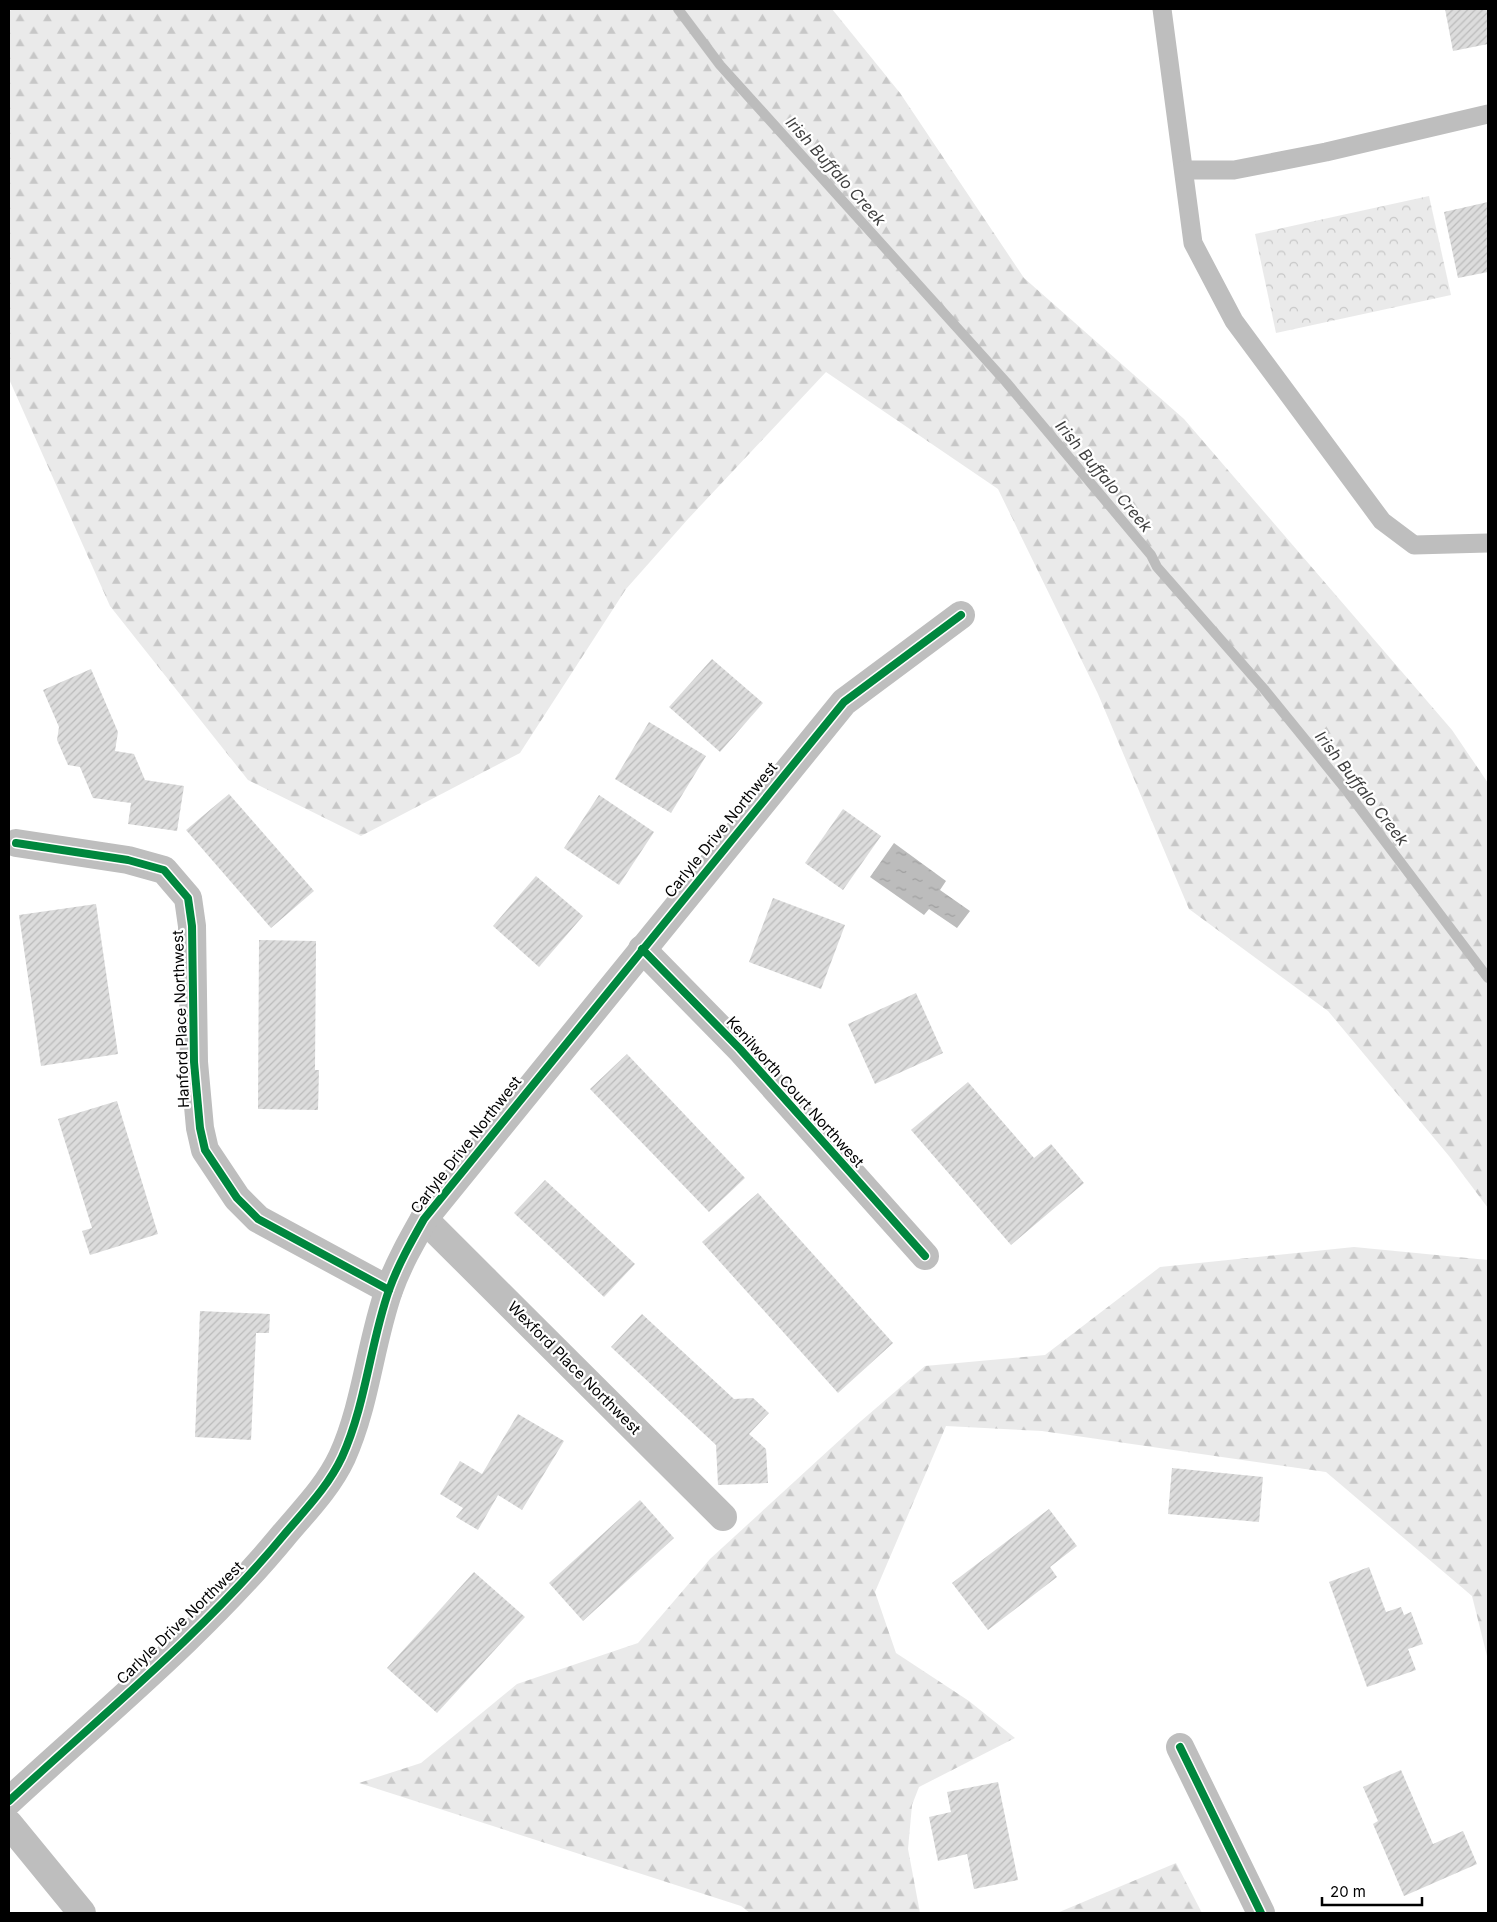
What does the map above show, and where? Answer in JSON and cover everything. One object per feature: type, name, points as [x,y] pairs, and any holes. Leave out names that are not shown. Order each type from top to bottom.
[{"type":"street","name":"Carlyle Drive Northwest","points":[[9,1801],[196,1631],[258,1567],[324,1487],[342,1457],[356,1416],[389,1290],[406,1251],[424,1218],[844,702],[961,615]]},
{"type":"street","name":"Hanford Place Northwest","points":[[16,843],[128,860],[164,870],[188,898],[192,926],[194,1062],[200,1128],[205,1150],[237,1198],[258,1219],[389,1290]]},
{"type":"street","name":"Kenilworth Court Northwest","points":[[642,949],[740,1049],[925,1256]]},
{"type":"street","name":"Wexford Place Northwest","points":[[424,1218],[723,1517]]},
{"type":"street","points":[[1180,1747],[1261,1913]]},
{"type":"street","points":[[9,1824],[82,1913]]},
{"type":"lane","points":[[1162,9],[1193,243],[1234,321],[1382,521],[1414,545],[1488,543]]},
{"type":"lane","points":[[1184,170],[1234,170],[1326,152],[1488,114]]},
{"type":"green space","points":[[14,9],[832,9],[900,93],[1024,278],[1184,419],[1452,730],[1488,783],[1488,1208],[1449,1156],[1328,1011],[1189,909],[1098,694],[998,489],[826,372],[688,519],[626,589],[520,753],[361,836],[248,780],[110,606],[9,379],[9,11]]},
{"type":"green space","points":[[1429,196],[1451,295],[1276,333],[1255,234]]},
{"type":"green space","points":[[1354,1247],[1488,1260],[1488,1660],[1472,1596],[1326,1472],[1042,1431],[946,1426],[875,1592],[896,1653],[969,1701],[1015,1738],[919,1787],[912,1805],[908,1849],[920,1913],[750,1913],[741,1906],[359,1783],[421,1763],[517,1684],[638,1643],[710,1559],[854,1427],[925,1366],[1045,1355],[1160,1267]]},
{"type":"green space","points":[[1176,1863],[1202,1913],[1057,1913]]},
{"type":"water","points":[[894,843],[946,881],[940,890],[970,911],[957,928],[929,909],[924,915],[870,877]]},
{"type":"building","points":[[1445,9],[1488,9],[1488,44],[1453,51]]},
{"type":"building","points":[[1488,202],[1488,272],[1458,278],[1444,212]]},
{"type":"building","points":[[712,659],[763,703],[720,752],[669,707]]},
{"type":"building","points":[[91,669],[118,732],[115,751],[134,754],[145,780],[184,786],[177,831],[128,824],[131,803],[93,798],[80,767],[68,765],[57,740],[59,727],[43,690]]},
{"type":"building","points":[[649,722],[706,756],[671,813],[615,779]]},
{"type":"building","points":[[229,794],[314,891],[271,928],[186,830]]},
{"type":"building","points":[[599,795],[654,832],[619,885],[564,848]]},
{"type":"building","points":[[843,809],[881,836],[843,890],[805,863]]},
{"type":"building","points":[[536,876],[583,916],[539,967],[493,926]]},
{"type":"building","points":[[773,898],[845,925],[821,989],[749,962]]},
{"type":"building","points":[[96,904],[118,1054],[41,1066],[19,915]]},
{"type":"building","points":[[259,940],[316,941],[315,1070],[319,1070],[318,1110],[258,1109]]},
{"type":"building","points":[[916,993],[943,1053],[875,1084],[848,1024]]},
{"type":"building","points":[[627,1054],[745,1178],[709,1212],[590,1089]]},
{"type":"building","points":[[968,1082],[1034,1158],[1051,1144],[1084,1183],[1011,1245],[911,1130]]},
{"type":"building","points":[[117,1101],[158,1234],[90,1255],[82,1231],[92,1228],[58,1119]]},
{"type":"building","points":[[545,1180],[635,1264],[604,1297],[514,1213]]},
{"type":"building","points":[[758,1193],[893,1343],[838,1393],[702,1242]]},
{"type":"building","points":[[200,1311],[270,1314],[269,1333],[256,1333],[251,1440],[195,1437]]},
{"type":"building","points":[[642,1314],[734,1399],[753,1398],[769,1413],[749,1434],[766,1449],[768,1483],[718,1485],[716,1445],[611,1347]]},
{"type":"building","points":[[518,1414],[564,1441],[522,1510],[498,1495],[478,1530],[456,1517],[463,1508],[440,1494],[460,1461],[482,1474]]},
{"type":"building","points":[[1172,1468],[1263,1477],[1259,1522],[1168,1514]]},
{"type":"building","points":[[640,1500],[674,1538],[583,1621],[549,1583]]},
{"type":"building","points":[[1049,1509],[1077,1546],[1050,1567],[1057,1577],[988,1630],[952,1583]]},
{"type":"building","points":[[1369,1567],[1386,1612],[1401,1607],[1404,1615],[1411,1612],[1423,1644],[1408,1649],[1416,1670],[1367,1687],[1329,1582]]},
{"type":"building","points":[[474,1572],[525,1617],[437,1713],[387,1668]]},
{"type":"building","points":[[1401,1770],[1433,1844],[1463,1831],[1477,1864],[1404,1896],[1373,1824],[1378,1821],[1363,1787]]},
{"type":"building","points":[[998,1782],[1018,1880],[974,1889],[967,1854],[938,1861],[929,1817],[951,1812],[947,1792]]},
{"type":"waterway","name":"Irish Buffalo Creek","points":[[678,9],[720,65],[1006,382],[1151,555],[1157,567],[1264,689],[1343,786],[1488,978]]},
{"type":"cycle path","points":[[9,1801],[150,1673],[219,1607],[252,1572],[315,1498],[336,1468],[350,1437],[389,1290],[424,1219],[844,702],[961,615]]},
{"type":"cycle path","points":[[16,843],[128,860],[164,870],[188,898],[192,926],[194,1062],[200,1128],[205,1150],[237,1198],[258,1219],[389,1290]]},
{"type":"cycle path","points":[[642,949],[740,1049],[925,1256]]},
{"type":"cycle path","points":[[1180,1747],[1261,1913]]}]
